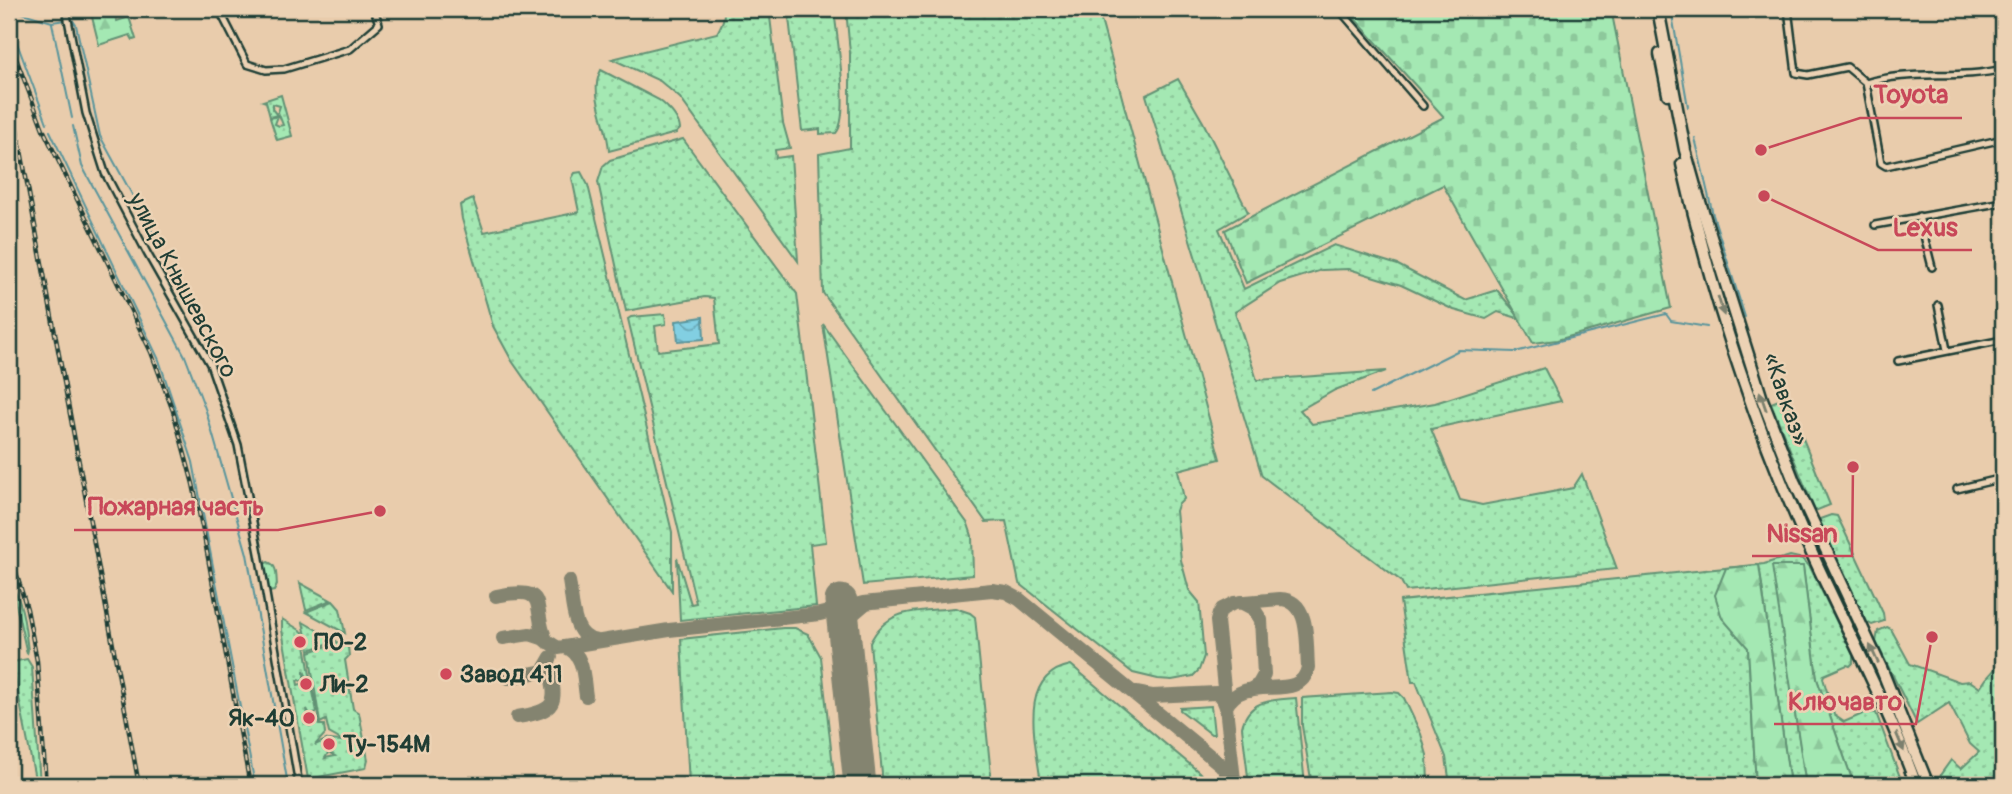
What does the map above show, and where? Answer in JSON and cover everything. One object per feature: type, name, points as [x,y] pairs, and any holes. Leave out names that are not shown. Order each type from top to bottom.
[{"type":"highway","name":"«Кавказ»","points":[[1651,9],[1676,135],[1701,240],[1748,389],[1809,547],[1886,709],[1916,785]]},
{"type":"highway","name":"«Кавказ»","points":[[1658,9],[1685,150],[1762,399],[1794,481],[1892,693],[1928,785]]},
{"type":"highway","points":[[1787,493],[1804,529],[1808,530],[1809,522],[1794,481]]},
{"type":"highway","points":[[1846,596],[1822,554],[1817,552],[1851,635]]},
{"type":"street","name":"улица Кнышевского","points":[[66,9],[86,113],[105,173],[210,364],[238,445],[299,785]]},
{"type":"street","points":[[220,11],[247,64],[266,70],[284,69],[350,49],[379,24],[374,9]]},
{"type":"street","points":[[1339,9],[1423,106]]},
{"type":"street","points":[[1788,9],[1796,73],[1808,75],[1847,67],[1866,83],[1881,163],[1886,166],[2003,139]]},
{"type":"street","points":[[1866,83],[1886,77],[1986,74],[2003,69]]},
{"type":"street","points":[[1875,225],[2003,202]]},
{"type":"street","points":[[1919,216],[1932,267]]},
{"type":"street","points":[[1938,305],[1947,350]]},
{"type":"street","points":[[1898,360],[2003,340]]},
{"type":"street","points":[[1957,489],[2003,478]]},
{"type":"green space","points":[[90,9],[112,9],[117,21],[129,17],[136,39],[133,40],[130,35],[99,45]]},
{"type":"green space","points":[[723,9],[769,9],[783,123],[790,148],[775,150],[776,158],[791,156],[798,261],[680,98],[660,81],[612,59],[717,33],[723,18]]},
{"type":"green space","points":[[788,9],[834,9],[842,93],[840,124],[836,133],[820,134],[820,129],[802,131]]},
{"type":"green space","points":[[846,9],[1098,9],[1220,459],[1178,470],[1184,499],[1176,511],[1181,560],[1189,590],[1199,602],[1204,656],[1199,670],[1193,676],[1172,680],[1133,673],[1019,583],[1006,521],[986,522],[823,293],[819,154],[850,148],[850,53]]},
{"type":"green space","points":[[1346,9],[1611,9],[1671,308],[1557,340],[1533,343],[1443,185],[1246,283],[1225,230],[1444,117]]},
{"type":"green space","points":[[601,70],[659,100],[675,117],[680,129],[676,133],[609,151],[597,89]]},
{"type":"green space","points":[[1178,79],[1248,212],[1219,229],[1244,289],[1334,245],[1398,265],[1465,300],[1497,290],[1521,319],[1498,312],[1486,319],[1454,310],[1401,285],[1349,269],[1322,270],[1280,283],[1235,312],[1257,380],[1386,371],[1335,390],[1300,410],[1312,424],[1435,403],[1544,368],[1561,401],[1431,429],[1460,500],[1482,505],[1573,488],[1582,474],[1617,569],[1406,591],[1401,581],[1262,476],[1146,95]]},
{"type":"green space","points":[[281,95],[292,136],[277,140],[270,118],[278,116],[275,124],[283,125],[278,112],[280,106],[273,104],[272,109],[277,115],[270,117],[266,102],[263,101]]},
{"type":"green space","points":[[683,139],[797,294],[826,542],[810,544],[816,606],[680,620],[677,558],[691,604],[696,603],[628,319],[665,314],[666,324],[655,326],[658,351],[719,344],[714,298],[705,297],[626,311],[598,182],[603,166],[610,160]]},
{"type":"green space","points":[[581,172],[588,185],[672,532],[672,591],[512,361],[493,326],[462,219],[460,205],[473,199],[484,232],[579,212],[572,178],[575,173]]},
{"type":"green space","points":[[823,324],[968,524],[972,536],[973,575],[863,585]]},
{"type":"green space","points":[[1786,397],[1830,505],[1815,511],[1771,403]]},
{"type":"green space","points":[[1837,516],[1842,526],[1883,613],[1884,621],[1872,625],[1867,622],[1822,536],[1820,519]]},
{"type":"green space","points":[[1790,556],[1803,559],[1810,567],[1853,655],[1853,663],[1850,666],[1824,675],[1823,678],[1834,715],[1844,722],[1867,712],[1876,713],[1903,785],[1854,785],[1817,679],[1803,567],[1773,566],[1806,785],[1790,785],[1759,565],[1748,648],[1756,785],[1450,785],[1446,757],[1416,682],[1412,682],[1400,601],[1764,564]]},
{"type":"green space","points":[[268,562],[275,568],[277,585],[274,591],[269,592],[264,564]]},
{"type":"green space","points":[[1759,565],[1790,785],[1756,785],[1748,648],[1722,618],[1715,595],[1726,568]]},
{"type":"green space","points":[[1772,566],[1803,566],[1817,679],[1854,785],[1806,785]]},
{"type":"green space","points":[[300,583],[331,600],[306,610]]},
{"type":"green space","points":[[12,587],[22,609],[27,654]]},
{"type":"green space","points":[[333,601],[340,609],[345,633],[306,612]]},
{"type":"green space","points":[[955,608],[975,617],[992,785],[883,785],[870,643],[877,631],[895,617],[917,611]]},
{"type":"green space","points":[[282,619],[303,632],[311,681],[304,671],[304,681],[297,680],[298,685],[304,683],[307,692],[308,683],[311,682],[317,712],[311,717],[307,709],[308,717],[303,719],[308,719],[310,727],[311,719],[318,719],[319,725],[324,725],[325,734],[315,745],[326,740],[328,753],[325,758],[335,756],[330,753],[332,746],[329,740],[343,741],[329,733],[326,720],[320,723],[309,652],[339,642],[348,647],[349,656],[345,660],[353,709],[359,713],[368,760],[366,768],[308,779]]},
{"type":"green space","points":[[303,622],[336,641],[309,650]]},
{"type":"green space","points":[[1887,627],[1891,629],[1910,664],[1960,682],[1970,681],[1980,688],[2003,660],[2003,785],[1939,785],[1941,774],[1951,760],[1961,769],[1979,752],[1970,744],[1949,703],[1917,724],[1876,642],[1878,631]]},
{"type":"green space","points":[[795,628],[808,634],[821,657],[835,785],[689,785],[681,639]]},
{"type":"green space","points":[[27,659],[32,667],[40,785],[30,785],[36,784],[12,662]]},
{"type":"green space","points":[[1071,665],[1199,772],[1210,785],[1041,785],[1034,732],[1036,697],[1042,683],[1053,672]]},
{"type":"green space","points":[[1399,693],[1404,698],[1421,734],[1427,755],[1428,785],[1312,785],[1302,726],[1302,698]]},
{"type":"green space","points":[[1296,698],[1305,785],[1249,785],[1242,727],[1245,718],[1256,706],[1263,703]]},
{"type":"green space","points":[[1211,706],[1214,734],[1180,710],[1180,708]]},
{"type":"water","points":[[703,317],[704,339],[678,341],[676,321]]},
{"type":"waterway","points":[[1671,9],[1688,107]]},
{"type":"waterway","points":[[47,123],[14,35],[13,10],[52,22],[72,19],[76,25],[100,136],[158,242]]},
{"type":"waterway","points":[[52,23],[72,118]]},
{"type":"waterway","points":[[73,126],[82,166],[185,356],[206,411],[247,554],[288,785]]},
{"type":"waterway","points":[[50,131],[159,360],[193,462],[255,785]]},
{"type":"waterway","points":[[1695,138],[1713,215],[1745,317]]},
{"type":"waterway","points":[[1371,394],[1459,350],[1515,352],[1666,314],[1671,321],[1707,327]]},
{"type":"taxiway","points":[[569,581],[578,626],[588,638],[597,641]]},
{"type":"taxiway","points":[[503,638],[530,634],[558,648],[669,630],[820,614],[863,603],[992,590],[1006,592],[1019,599],[1221,765],[1234,785]]},
{"type":"taxiway","points":[[496,596],[514,593],[533,596],[547,642]]},
{"type":"taxiway","points":[[1136,693],[1152,696],[1216,693],[1222,697],[1226,707],[1234,696],[1245,691],[1295,684],[1303,678],[1308,667],[1305,625],[1297,607],[1290,601],[1280,599],[1234,603],[1222,609],[1219,614],[1217,621],[1226,707],[1234,780]]},
{"type":"taxiway","points":[[1241,602],[1254,609],[1261,620],[1264,675],[1259,684],[1250,690]]},
{"type":"taxiway","points":[[844,636],[852,615],[865,604]]},
{"type":"taxiway","points":[[566,647],[580,661],[586,696]]},
{"type":"taxiway","points":[[509,678],[543,671],[551,657]]},
{"type":"taxiway","points":[[517,717],[542,711],[552,702],[554,695],[549,663]]},
{"type":"runway","points":[[841,601],[860,785]]},
{"type":"railway","points":[[9,40],[43,129],[151,352],[173,411],[204,536],[250,785]]},
{"type":"railway","points":[[9,86],[139,785]]},
{"type":"railway","points":[[9,549],[27,609],[37,661],[46,785]]},
{"type":"place","name":"Toyota","points":[[1761,150]]},
{"type":"place","name":"Lexus","points":[[1764,196]]},
{"type":"place","name":"Nissan","points":[[1853,467]]},
{"type":"place","name":"Пожарная часть","points":[[380,511]]},
{"type":"place","name":"Ключавто","points":[[1932,637]]},
{"type":"place","name":"ПО-2","points":[[300,642]]},
{"type":"place","name":"Завод 411","points":[[446,674]]},
{"type":"place","name":"Ли-2","points":[[306,684]]},
{"type":"place","name":"Як-40","points":[[309,718]]},
{"type":"place","name":"Ту-154М","points":[[329,744]]}]
